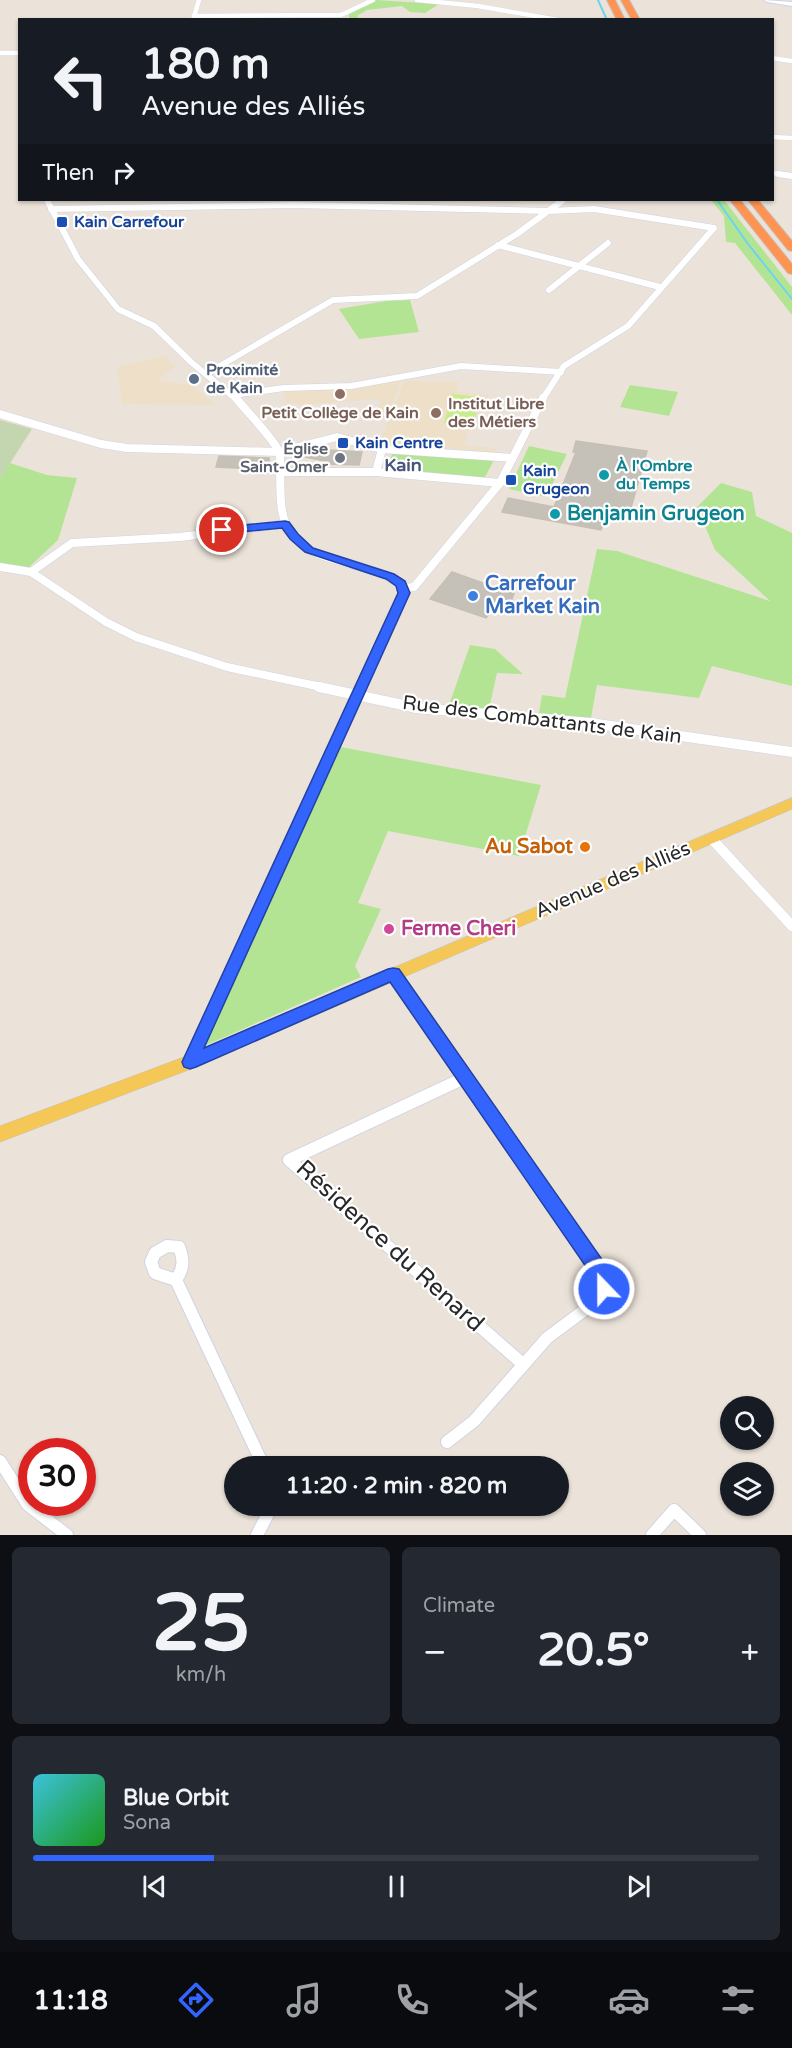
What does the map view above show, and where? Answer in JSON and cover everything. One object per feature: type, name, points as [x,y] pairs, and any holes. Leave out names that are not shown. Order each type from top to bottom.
[{"type":"highway","points":[[611,0],[620,18]]},
{"type":"highway","points":[[625,0],[635,18]]},
{"type":"highway","points":[[736,201],[792,271]]},
{"type":"highway","points":[[754,201],[792,248]]},
{"type":"main road","name":"Avenue des Alliés","points":[[0,1134],[190,1062],[792,803]]},
{"type":"street","points":[[199,0],[194,18],[341,15],[373,0]]},
{"type":"street","points":[[417,0],[531,17]]},
{"type":"street","points":[[767,0],[792,4]]},
{"type":"street","points":[[0,53],[18,54]]},
{"type":"street","points":[[774,58],[792,61]]},
{"type":"street","points":[[774,137],[792,138]]},
{"type":"street","points":[[774,173],[792,176]]},
{"type":"street","points":[[206,374],[333,300],[347,297],[417,296],[498,245],[562,201]]},
{"type":"street","points":[[49,205],[295,205],[549,211],[594,209],[714,228],[628,326],[574,359],[561,372],[543,398],[500,483],[414,586],[404,588],[390,577],[309,550],[294,537],[285,524],[279,452],[233,394],[206,374],[154,326],[118,309],[78,260],[49,205]]},
{"type":"street","points":[[549,290],[608,243]]},
{"type":"street","points":[[498,245],[578,268],[660,287]]},
{"type":"street","points":[[233,394],[284,388],[351,386],[461,366],[561,372]]},
{"type":"street","points":[[0,414],[101,444],[127,448],[279,452],[337,437],[379,448],[512,458]]},
{"type":"street","points":[[376,472],[379,448]]},
{"type":"street","points":[[281,472],[376,472],[500,483]]},
{"type":"street","points":[[0,567],[31,572],[72,543],[180,537],[285,524]]},
{"type":"street","name":"Rue des Combattants de Kain","points":[[31,572],[106,622],[136,637],[227,667],[417,708],[590,723],[792,752]]},
{"type":"street","points":[[190,1062],[403,598],[404,588]]},
{"type":"street","points":[[711,838],[792,926]]},
{"type":"street","points":[[393,974],[602,1274],[604,1289],[598,1301],[564,1321],[523,1364],[463,1434],[447,1442]]},
{"type":"street","name":"Résidence du Renard","points":[[464,1078],[289,1160],[523,1364]]},
{"type":"street","points":[[176,1280],[259,1456]]},
{"type":"street","points":[[0,1461],[28,1505],[67,1535]]},
{"type":"street","points":[[652,1535],[674,1510],[700,1535]]},
{"type":"street","points":[[257,1535],[267,1516]]},
{"type":"shaded area","points":[[164,356],[176,366],[157,380],[191,385],[216,405],[122,404],[117,367]]},
{"type":"shaded area","name":"Petit Collège de Kain","points":[[403,377],[388,414],[377,413],[381,402],[378,399],[302,405],[285,403],[283,389],[351,387]]},
{"type":"shaded area","name":"Institut Libre des Métiers","points":[[404,381],[459,382],[456,392],[489,395],[468,432],[464,445],[497,448],[493,455],[379,445]]},
{"type":"green space","points":[[376,0],[439,4],[425,13],[410,12],[402,6],[367,10],[357,16],[359,18],[349,18],[349,14]]},
{"type":"green space","points":[[712,201],[725,201],[792,287],[792,315],[735,243],[726,242],[724,216]]},
{"type":"green space","points":[[410,300],[419,332],[359,339],[339,309],[386,301]]},
{"type":"green space","points":[[630,385],[678,392],[669,416],[620,407]]},
{"type":"green space","points":[[452,394],[480,397],[473,426],[444,423]]},
{"type":"green space","points":[[0,420],[32,429],[0,479]]},
{"type":"green space","points":[[529,446],[567,454],[546,497],[509,489]]},
{"type":"green space","points":[[393,452],[494,460],[484,479],[386,470]]},
{"type":"green space","points":[[10,463],[47,475],[77,478],[58,540],[28,568],[0,564],[0,479]]},
{"type":"green space","points":[[721,483],[752,492],[756,516],[792,533],[792,686],[712,666],[699,698],[597,685],[590,723],[538,719],[542,695],[565,698],[597,549],[617,551],[770,601],[715,550],[697,507]]},
{"type":"green space","points":[[470,645],[495,649],[523,674],[497,673],[489,709],[449,705]]},
{"type":"green space","points":[[341,747],[541,785],[519,856],[388,831],[358,903],[381,909],[355,966],[361,977],[204,1046]]},
{"type":"building","name":"À l'Ombre du Temps","points":[[576,441],[647,451],[631,508],[611,506],[601,530],[502,512],[508,498],[554,507],[576,452],[573,452]]},
{"type":"building","name":"Église Saint-Omer","points":[[328,450],[362,452],[359,465],[325,464],[325,461],[305,457],[328,453]]},
{"type":"building","points":[[219,456],[269,458],[270,473],[256,474],[255,469],[216,467]]},
{"type":"building","name":"Carrefour Market Kain","points":[[452,572],[514,594],[506,614],[493,610],[486,618],[430,599]]},
{"type":"waterway","points":[[598,0],[606,18]]},
{"type":"waterway","points":[[718,201],[748,244],[792,299]]},
{"type":"place","name":"Kain Carrefour","points":[[62,222]]},
{"type":"place","name":"Proximité de Kain","points":[[194,379]]},
{"type":"place","name":"Petit Collège de Kain","points":[[340,394]]},
{"type":"place","name":"Institut Libre des Métiers","points":[[436,413]]},
{"type":"place","name":"Kain Centre","points":[[343,443]]},
{"type":"place","name":"Église Saint-Omer","points":[[340,458]]},
{"type":"place","name":"À l'Ombre du Temps","points":[[604,475]]},
{"type":"place","name":"Kain Grugeon","points":[[511,480]]},
{"type":"place","name":"Benjamin Grugeon","points":[[555,514]]},
{"type":"place","name":"Carrefour Market Kain","points":[[473,596]]},
{"type":"place","name":"Au Sabot","points":[[585,847]]},
{"type":"place","name":"Ferme Cheri","points":[[389,929]]},
{"type":"district","name":"Kain","points":[[403,465]]},
{"type":"route","points":[[222,530],[285,524],[294,537],[309,550],[397,580],[404,588],[404,593],[190,1062],[393,974],[602,1274],[604,1289]]}]
